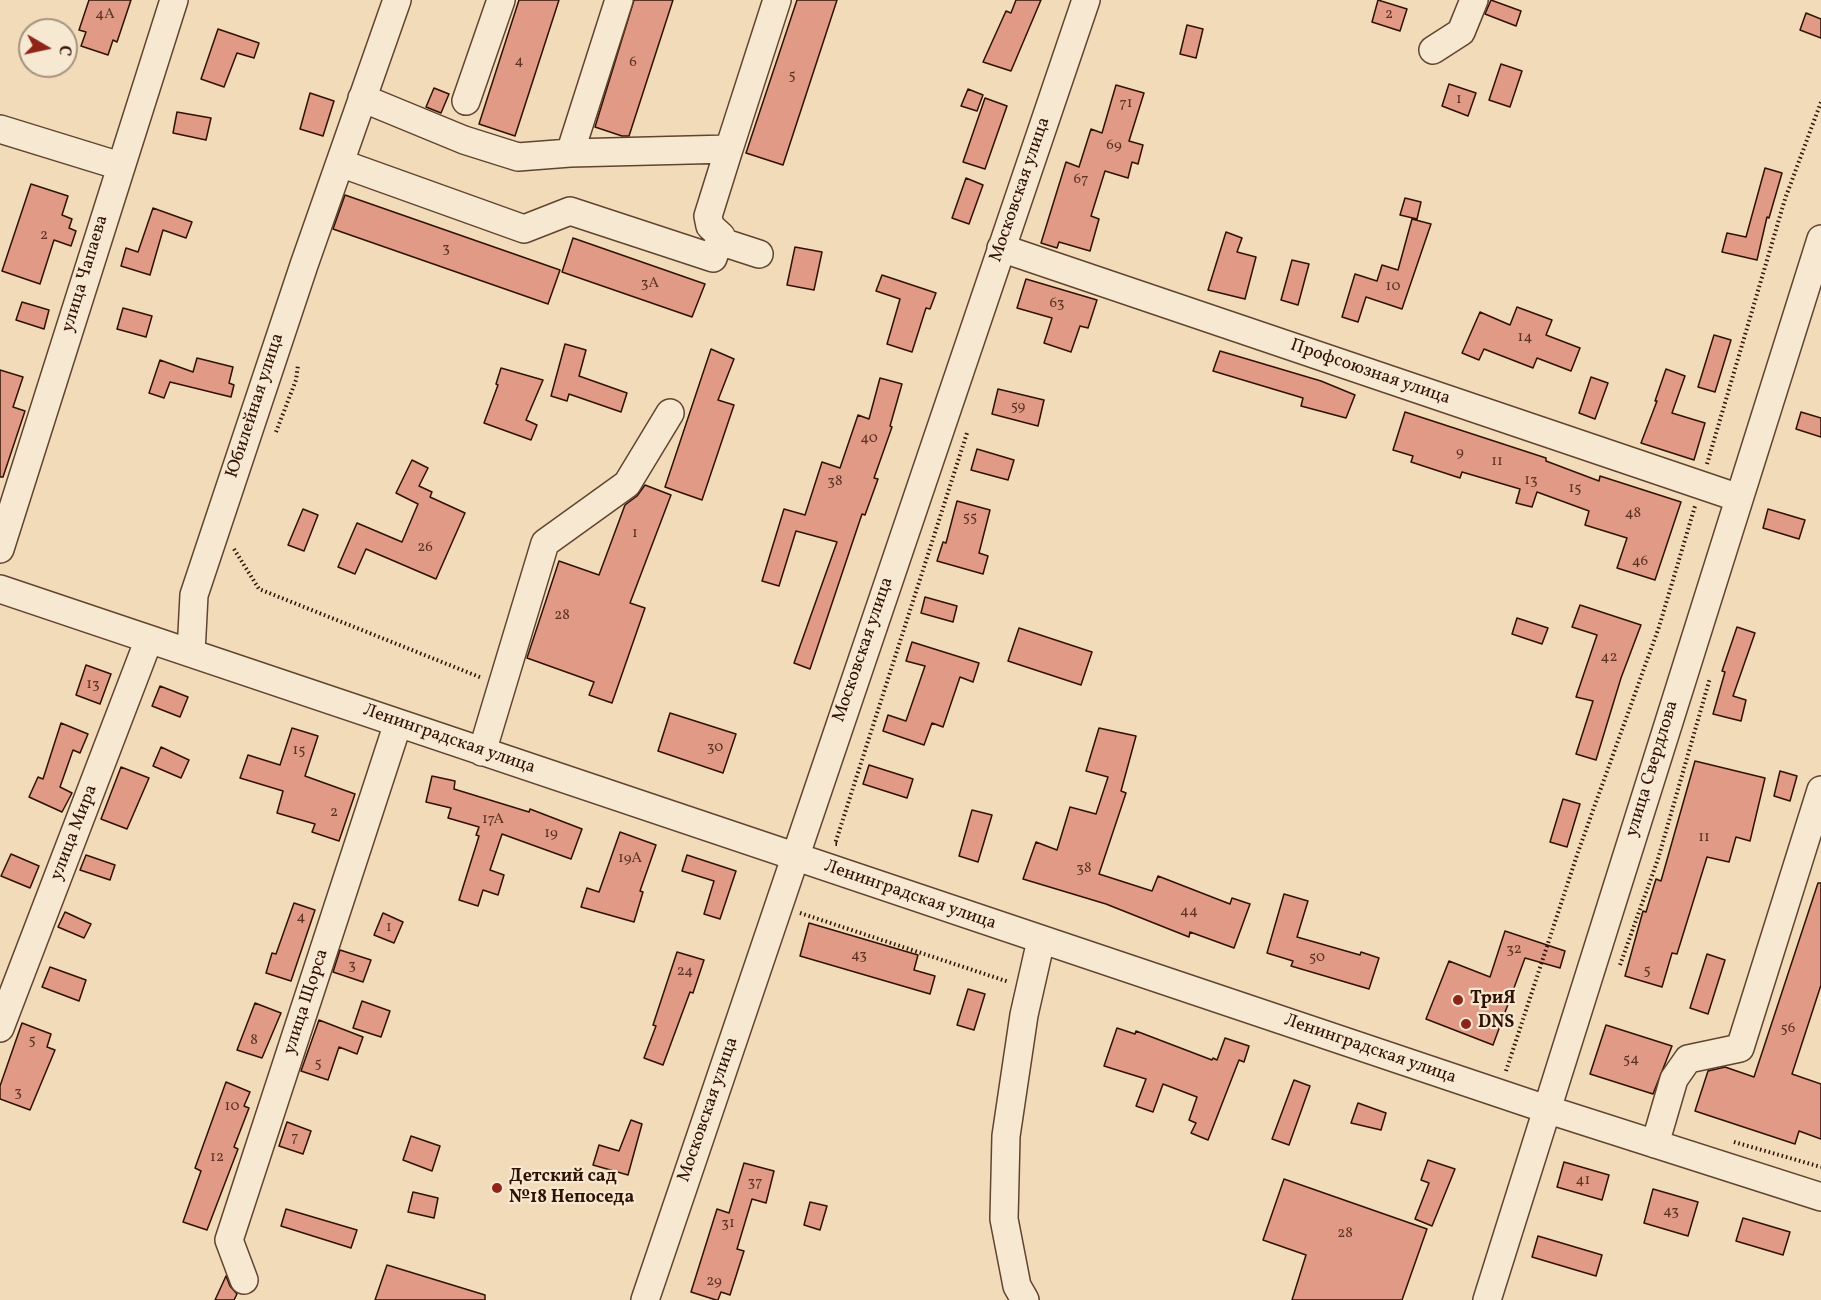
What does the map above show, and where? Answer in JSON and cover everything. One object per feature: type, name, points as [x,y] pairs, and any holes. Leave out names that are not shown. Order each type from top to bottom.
[{"type":"street","name":"улица Чапаева","points":[[0,549],[5,514],[174,0]]},
{"type":"street","name":"Юбилейная улица","points":[[191,653],[194,595],[397,0]]},
{"type":"street","points":[[466,102],[501,0]]},
{"type":"street","points":[[570,153],[619,0]]},
{"type":"street","points":[[340,164],[524,229],[570,211],[713,258],[721,236],[710,226],[708,216],[777,0]]},
{"type":"street","name":"Московская улица","points":[[645,1300],[1086,0]]},
{"type":"street","points":[[1433,50],[1461,32],[1474,0]]},
{"type":"street","points":[[362,98],[464,140],[518,157],[729,148]]},
{"type":"street","points":[[0,129],[120,166]]},
{"type":"street","name":"улица Свердлова","points":[[1486,1300],[1821,239]]},
{"type":"street","points":[[719,241],[759,254]]},
{"type":"street","name":"Профсоюзная улица","points":[[1001,248],[1739,498]]},
{"type":"street","points":[[482,752],[545,543],[627,484],[670,413]]},
{"type":"street","name":"Ленинградская улица","points":[[0,589],[1546,1109],[1821,1197]]},
{"type":"street","name":"улица Мира","points":[[0,1028],[149,639]]},
{"type":"street","name":"улица Щорса","points":[[244,1280],[229,1240],[398,723]]},
{"type":"street","points":[[1655,1144],[1674,1079],[1688,1059],[1740,1048],[1821,790]]},
{"type":"street","points":[[1025,1300],[1017,1286],[1004,1219],[1006,1136],[1030,989],[1041,940]]},
{"type":"path","points":[[1506,1071],[1578,852],[1659,627],[1785,199],[1821,102]]},
{"type":"path","points":[[272,441],[296,380],[299,356]]},
{"type":"path","points":[[845,847],[835,844],[969,425]]},
{"type":"path","points":[[231,544],[259,589],[501,686]]},
{"type":"path","points":[[1619,966],[1658,859],[1713,669]]},
{"type":"path","points":[[777,906],[1030,989]]},
{"type":"path","points":[[1495,1067],[1515,1074]]},
{"type":"building","points":[[89,0],[131,0],[117,42],[113,40],[108,55],[81,46],[86,32],[79,30]]},
{"type":"building","points":[[519,0],[559,0],[515,136],[479,124]]},
{"type":"building","points":[[634,0],[673,0],[629,136],[622,136],[595,127]]},
{"type":"building","points":[[797,0],[837,0],[783,165],[746,153]]},
{"type":"building","points":[[1016,0],[1041,0],[1011,71],[983,62],[1006,11],[1011,13]]},
{"type":"building","points":[[1378,0],[1407,9],[1400,31],[1372,22]]},
{"type":"building","points":[[1491,0],[1521,11],[1516,26],[1485,14]]},
{"type":"building","points":[[1806,13],[1821,19],[1821,38],[1800,30]]},
{"type":"building","points":[[1187,25],[1203,29],[1196,58],[1180,54]]},
{"type":"building","points":[[218,29],[259,43],[254,58],[237,53],[224,87],[201,79]]},
{"type":"building","points":[[1501,64],[1522,71],[1510,107],[1489,100]]},
{"type":"building","points":[[1449,84],[1476,93],[1468,116],[1442,106]]},
{"type":"building","points":[[1116,85],[1144,93],[1129,141],[1143,145],[1138,164],[1132,162],[1128,178],[1105,171],[1091,216],[1099,219],[1090,251],[1059,242],[1057,248],[1041,243],[1066,162],[1079,167],[1091,129],[1102,133]]},
{"type":"building","points":[[434,88],[449,94],[441,113],[426,107]]},
{"type":"building","points":[[968,89],[983,95],[977,111],[961,106]]},
{"type":"building","points":[[310,93],[334,101],[323,136],[300,129]]},
{"type":"building","points":[[985,98],[1007,106],[985,169],[963,162]]},
{"type":"building","points":[[177,112],[211,118],[206,140],[173,133]]},
{"type":"building","points":[[1765,168],[1782,173],[1769,218],[1767,217],[1757,260],[1722,252],[1727,233],[1746,237]]},
{"type":"building","points":[[966,178],[983,185],[969,224],[952,218]]},
{"type":"building","points":[[31,184],[68,196],[62,215],[72,219],[69,228],[76,231],[71,246],[54,240],[40,284],[2,271]]},
{"type":"building","points":[[345,195],[560,270],[548,304],[333,229]]},
{"type":"building","points":[[1405,198],[1421,202],[1417,219],[1400,215]]},
{"type":"building","points":[[153,208],[192,222],[186,238],[163,230],[150,275],[121,266],[126,248],[138,252]]},
{"type":"building","points":[[1412,219],[1431,224],[1402,309],[1366,297],[1358,322],[1342,317],[1355,274],[1377,281],[1382,265],[1398,270]]},
{"type":"building","points":[[1226,232],[1242,238],[1237,252],[1256,257],[1245,299],[1208,290]]},
{"type":"building","points":[[573,238],[705,284],[692,317],[562,272]]},
{"type":"building","points":[[795,247],[822,252],[814,290],[787,285]]},
{"type":"building","points":[[1292,260],[1309,264],[1298,305],[1281,300]]},
{"type":"building","points":[[882,275],[936,293],[930,309],[926,308],[912,352],[887,344],[900,299],[876,291]]},
{"type":"building","points":[[1026,279],[1097,300],[1088,328],[1080,326],[1071,352],[1044,343],[1052,318],[1017,308]]},
{"type":"building","points":[[22,302],[49,310],[44,329],[16,320]]},
{"type":"building","points":[[1517,307],[1552,320],[1546,335],[1580,348],[1571,371],[1537,358],[1533,368],[1484,349],[1479,360],[1462,353],[1480,312],[1510,325]]},
{"type":"building","points":[[123,308],[152,316],[146,337],[117,329]]},
{"type":"building","points":[[1714,335],[1731,340],[1715,392],[1698,387]]},
{"type":"building","points":[[565,344],[586,350],[579,376],[627,393],[621,412],[569,394],[567,401],[551,396]]},
{"type":"building","points":[[711,349],[734,359],[718,400],[734,405],[702,500],[665,487]]},
{"type":"building","points":[[1220,351],[1321,381],[1355,395],[1346,418],[1301,406],[1303,398],[1213,371]]},
{"type":"building","points":[[197,358],[233,367],[229,383],[234,385],[231,397],[170,382],[164,398],[149,393],[160,360],[193,372]]},
{"type":"building","points":[[501,368],[543,380],[526,420],[537,425],[531,440],[484,423],[498,385],[496,384]]},
{"type":"building","points":[[1666,369],[1685,376],[1672,413],[1705,423],[1694,460],[1641,443]]},
{"type":"building","points":[[0,370],[23,377],[13,407],[25,411],[3,477],[0,477]]},
{"type":"building","points":[[1591,377],[1608,383],[1595,419],[1579,413]]},
{"type":"building","points":[[880,378],[902,384],[890,426],[892,427],[874,478],[878,479],[865,515],[862,514],[810,669],[794,663],[837,542],[796,531],[779,586],[762,581],[784,509],[805,515],[822,462],[840,468],[858,415],[869,419]]},
{"type":"building","points":[[998,389],[1044,400],[1038,426],[992,414]]},
{"type":"building","points":[[1405,412],[1546,458],[1546,461],[1599,481],[1600,476],[1681,502],[1655,580],[1617,568],[1627,538],[1585,525],[1589,511],[1537,492],[1532,507],[1516,503],[1520,489],[1462,472],[1460,478],[1411,462],[1413,456],[1393,450]]},
{"type":"building","points":[[1801,412],[1821,418],[1821,437],[1796,429]]},
{"type":"building","points":[[977,449],[1014,460],[1008,480],[971,470]]},
{"type":"building","points":[[412,460],[428,468],[419,486],[432,492],[430,497],[465,513],[436,579],[366,549],[355,574],[338,567],[357,523],[402,542],[418,504],[396,493]]},
{"type":"building","points":[[645,485],[671,495],[630,603],[645,608],[612,703],[589,695],[594,682],[527,658],[559,561],[599,575],[625,505],[637,496]]},
{"type":"building","points":[[957,501],[990,510],[979,553],[988,556],[983,574],[937,561],[943,542],[946,543]]},
{"type":"building","points":[[303,509],[318,515],[304,551],[288,545]]},
{"type":"building","points":[[1768,509],[1805,520],[1799,539],[1763,528]]},
{"type":"building","points":[[925,597],[957,606],[953,622],[921,613]]},
{"type":"building","points":[[1580,605],[1641,625],[1621,678],[1596,760],[1576,754],[1593,701],[1576,697],[1597,635],[1572,627]]},
{"type":"building","points":[[1517,618],[1548,628],[1542,644],[1512,634]]},
{"type":"building","points":[[1737,627],[1755,633],[1733,696],[1746,700],[1741,721],[1713,714],[1725,672],[1722,671]]},
{"type":"building","points":[[1019,628],[1092,652],[1081,685],[1008,661]]},
{"type":"building","points":[[912,642],[979,663],[973,682],[960,677],[943,727],[932,723],[924,745],[883,731],[888,715],[906,721],[925,666],[906,661]]},
{"type":"building","points":[[86,665],[111,674],[100,704],[76,695]]},
{"type":"building","points":[[160,686],[188,697],[180,717],[152,706]]},
{"type":"building","points":[[670,713],[736,734],[723,773],[658,751]]},
{"type":"building","points":[[61,723],[88,734],[80,753],[73,750],[60,787],[72,793],[62,812],[29,797],[38,777],[43,779]]},
{"type":"building","points":[[292,728],[318,736],[305,776],[355,794],[339,841],[312,832],[315,824],[277,813],[283,791],[240,778],[248,755],[280,765]]},
{"type":"building","points":[[1099,728],[1136,736],[1121,791],[1126,793],[1099,874],[1152,891],[1158,876],[1230,904],[1232,898],[1250,904],[1234,948],[1190,932],[1189,937],[1106,904],[1023,879],[1036,842],[1057,850],[1070,807],[1096,814],[1108,777],[1086,771]]},
{"type":"building","points":[[161,747],[189,760],[181,778],[153,766]]},
{"type":"building","points":[[1695,761],[1765,778],[1750,841],[1736,837],[1729,862],[1707,857],[1677,954],[1672,953],[1662,987],[1625,976],[1643,911],[1646,912],[1656,879],[1661,881]]},
{"type":"building","points":[[869,765],[913,779],[907,798],[863,784]]},
{"type":"building","points":[[121,767],[149,778],[127,829],[101,819]]},
{"type":"building","points":[[1780,771],[1797,776],[1790,801],[1774,796]]},
{"type":"building","points":[[432,776],[455,781],[454,789],[529,812],[530,809],[582,829],[571,859],[502,834],[490,870],[504,875],[498,895],[483,890],[478,906],[459,900],[479,836],[476,835],[479,827],[448,818],[451,808],[426,802]]},
{"type":"building","points":[[1563,799],[1580,804],[1567,847],[1550,842]]},
{"type":"building","points":[[972,810],[992,815],[978,862],[959,856]]},
{"type":"building","points":[[620,832],[656,845],[640,891],[643,892],[634,922],[581,907],[587,888],[599,892]]},
{"type":"building","points":[[11,854],[39,866],[30,888],[1,876]]},
{"type":"building","points":[[86,855],[115,865],[110,880],[80,870]]},
{"type":"building","points":[[687,855],[736,871],[720,919],[704,914],[714,881],[682,871]]},
{"type":"building","points":[[1818,883],[1821,883],[1821,985],[1792,1074],[1821,1084],[1821,1139],[1799,1131],[1795,1144],[1695,1111],[1708,1071],[1725,1067],[1754,1077]]},
{"type":"building","points":[[1284,894],[1308,901],[1297,937],[1360,955],[1361,952],[1379,958],[1369,989],[1291,966],[1293,961],[1267,953]]},
{"type":"building","points":[[294,903],[315,910],[291,981],[266,973],[272,953],[276,954]]},
{"type":"building","points":[[65,912],[91,924],[84,938],[58,927]]},
{"type":"building","points":[[383,913],[403,922],[394,943],[374,935]]},
{"type":"building","points":[[809,923],[918,955],[914,970],[935,976],[930,994],[800,956]]},
{"type":"building","points":[[1505,931],[1565,951],[1560,968],[1525,958],[1493,1045],[1426,1019],[1449,961],[1490,977]]},
{"type":"building","points":[[340,950],[371,960],[363,982],[333,972]]},
{"type":"building","points":[[677,952],[704,960],[663,1065],[644,1058],[656,1026],[653,1025]]},
{"type":"building","points":[[1707,954],[1725,960],[1708,1014],[1690,1008]]},
{"type":"building","points":[[50,967],[86,980],[79,1001],[42,987]]},
{"type":"building","points":[[968,989],[985,994],[974,1030],[957,1025]]},
{"type":"building","points":[[362,1001],[390,1011],[381,1037],[353,1028]]},
{"type":"building","points":[[255,1003],[281,1013],[262,1058],[237,1050]]},
{"type":"building","points":[[319,1020],[363,1037],[357,1054],[339,1047],[328,1080],[301,1071]]},
{"type":"building","points":[[22,1023],[51,1034],[47,1047],[55,1050],[30,1110],[0,1099],[0,1086]]},
{"type":"building","points":[[1606,1025],[1672,1046],[1653,1094],[1590,1074]]},
{"type":"building","points":[[1117,1028],[1135,1034],[1136,1031],[1212,1060],[1213,1058],[1217,1060],[1225,1038],[1249,1046],[1244,1062],[1239,1060],[1208,1140],[1191,1133],[1196,1123],[1189,1120],[1197,1097],[1163,1084],[1153,1112],[1136,1106],[1146,1079],[1104,1066]]},
{"type":"building","points":[[1294,1080],[1310,1086],[1289,1145],[1272,1139]]},
{"type":"building","points":[[226,1082],[250,1092],[244,1106],[249,1108],[234,1147],[238,1149],[207,1230],[183,1222],[201,1171],[195,1168]]},
{"type":"building","points":[[1358,1103],[1386,1113],[1381,1130],[1351,1123]]},
{"type":"building","points":[[631,1120],[642,1124],[628,1175],[593,1165],[599,1145],[619,1151]]},
{"type":"building","points":[[287,1122],[311,1131],[303,1154],[279,1146]]},
{"type":"building","points":[[411,1136],[440,1146],[432,1171],[403,1160]]},
{"type":"building","points":[[1428,1160],[1455,1169],[1432,1226],[1415,1219],[1429,1183],[1421,1180]]},
{"type":"building","points":[[1564,1162],[1609,1175],[1602,1200],[1557,1187]]},
{"type":"building","points":[[744,1163],[774,1171],[766,1203],[752,1199],[737,1249],[744,1251],[730,1295],[721,1292],[716,1300],[691,1292],[717,1209],[729,1213]]},
{"type":"building","points":[[1284,1179],[1427,1229],[1402,1300],[1292,1300],[1306,1255],[1263,1240]]},
{"type":"building","points":[[1653,1189],[1698,1202],[1688,1236],[1644,1223]]},
{"type":"building","points":[[413,1192],[438,1198],[434,1218],[408,1212]]},
{"type":"building","points":[[810,1202],[827,1206],[820,1230],[804,1225]]},
{"type":"building","points":[[286,1209],[357,1230],[351,1248],[281,1226]]},
{"type":"building","points":[[1743,1218],[1790,1232],[1783,1255],[1736,1241]]},
{"type":"building","points":[[1538,1236],[1602,1255],[1596,1276],[1532,1257]]},
{"type":"building","points":[[387,1265],[485,1295],[485,1300],[375,1300]]},
{"type":"building","points":[[226,1276],[230,1286],[237,1294],[234,1300],[215,1300]]},
{"type":"place","name":"ТриЯ","points":[[1458,1000]]},
{"type":"place","name":"DNS","points":[[1466,1024]]},
{"type":"place","name":"Детский сад №18 Непоседа","points":[[497,1188]]}]
